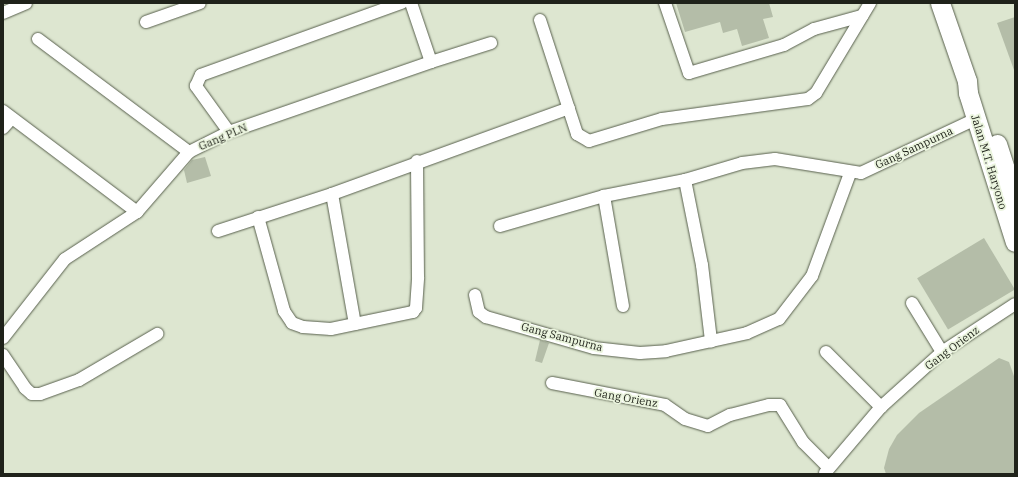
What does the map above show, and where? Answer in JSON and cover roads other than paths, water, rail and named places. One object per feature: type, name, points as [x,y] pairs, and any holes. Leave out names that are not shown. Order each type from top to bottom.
[{"type":"main road","name":"Jalan M.T. Haryono","points":[[940,3],[967,81],[976,119],[1015,242]]},
{"type":"main road","name":"Jalan M.T. Haryono","points":[[967,81],[982,99],[1015,200]]},
{"type":"street","points":[[3,13],[26,3]]},
{"type":"street","points":[[146,22],[200,3]]},
{"type":"street","points":[[229,132],[196,86],[201,74],[401,3]]},
{"type":"street","points":[[411,3],[431,62]]},
{"type":"street","points":[[666,3],[689,73],[784,45],[814,29],[862,16]]},
{"type":"street","points":[[540,20],[579,137],[589,141],[662,119],[801,102],[816,93],[870,3]]},
{"type":"street","points":[[38,39],[189,152]]},
{"type":"street","name":"Gang PLN","points":[[3,338],[65,258],[137,212],[189,152],[229,132],[431,62],[491,43]]},
{"type":"street","points":[[218,231],[332,194],[417,161],[569,108]]},
{"type":"street","points":[[3,128],[8,114],[137,212]]},
{"type":"street","name":"Gang Sampurna","points":[[500,226],[604,196],[685,180],[742,163],[775,159],[850,173],[860,173],[976,119]]},
{"type":"street","points":[[258,217],[284,311],[292,323],[303,327],[330,329],[413,312],[416,308],[417,161]]},
{"type":"street","name":"Gang Sampurna","points":[[475,295],[480,312],[486,317],[594,348],[640,353],[711,340],[768,326],[787,309],[812,276],[850,173]]},
{"type":"street","points":[[685,180],[702,265],[711,340]]},
{"type":"street","points":[[332,194],[355,324]]},
{"type":"street","points":[[604,196],[623,306]]},
{"type":"street","points":[[912,303],[942,352]]},
{"type":"street","name":"Gang Orienz","points":[[552,383],[665,405],[684,419],[708,426],[730,415],[769,405],[780,405],[803,442],[826,470],[881,407],[942,352],[1015,304]]},
{"type":"street","points":[[3,355],[25,388],[32,394],[40,394],[79,380],[157,334]]},
{"type":"street","points":[[826,352],[881,407]]}]
